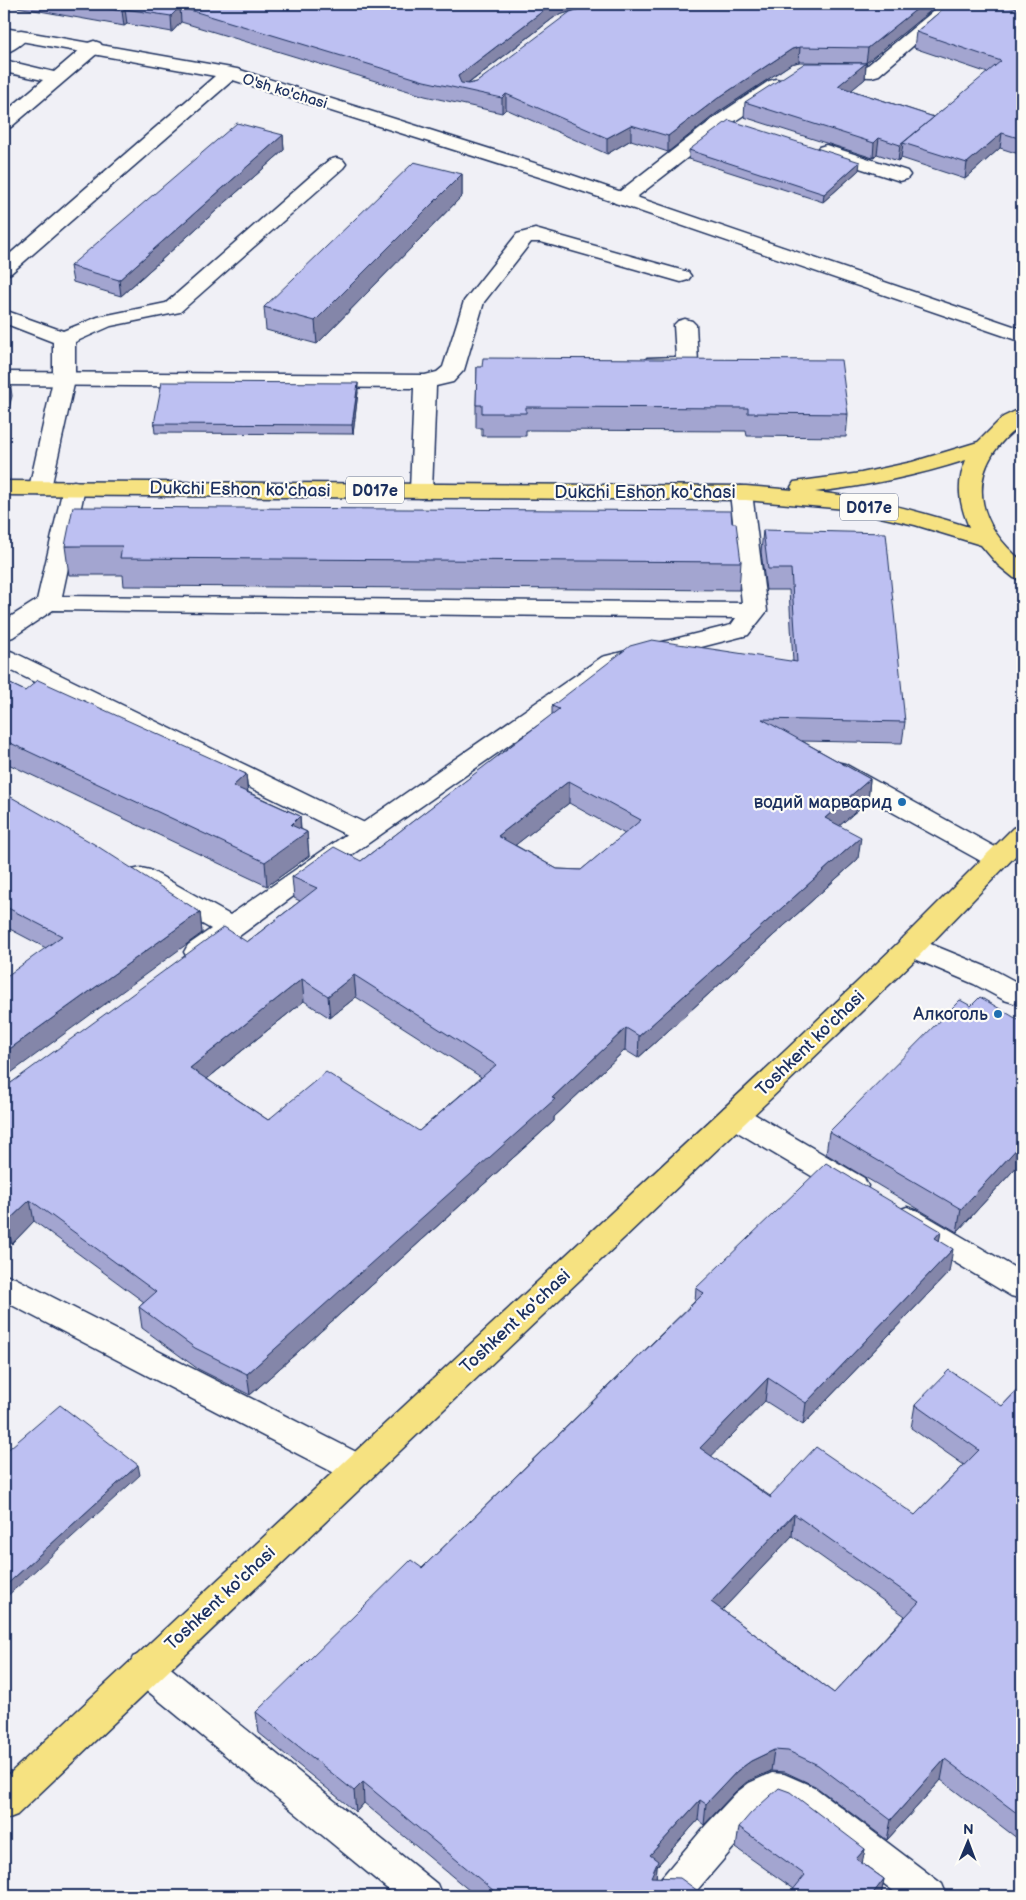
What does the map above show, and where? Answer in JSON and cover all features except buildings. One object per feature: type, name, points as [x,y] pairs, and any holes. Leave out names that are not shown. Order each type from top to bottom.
[{"type":"main road","name":"D017e","points":[[1022,415],[1012,420],[982,448],[970,476],[972,508],[988,540],[1009,563],[1022,573]]},
{"type":"main road","name":"D017e","points":[[744,493],[861,480],[917,468],[982,448]]},
{"type":"main road","name":"Dukchi Eshon ko'chasi","points":[[4,488],[744,493]]},
{"type":"main road","name":"D017e","points":[[744,493],[845,502],[921,519],[988,540]]},
{"type":"main road","name":"Toshkent ko'chasi","points":[[4,1803],[145,1668],[734,1116],[911,946],[1022,834]]},
{"type":"street","points":[[622,199],[734,122],[800,72],[872,71],[953,4]]},
{"type":"street","points":[[4,48],[12,34]]},
{"type":"street","name":"O'sh ko'chasi","points":[[12,34],[94,47],[230,73],[559,177],[1022,336]]},
{"type":"street","points":[[4,123],[94,47]]},
{"type":"street","points":[[4,66],[57,78]]},
{"type":"street","points":[[4,269],[230,73]]},
{"type":"street","points":[[808,146],[900,175]]},
{"type":"street","points":[[4,316],[64,339],[105,321],[173,308],[336,164]]},
{"type":"street","points":[[4,379],[426,382],[445,377],[465,360],[474,301],[524,238],[543,236],[681,276]]},
{"type":"street","points":[[639,362],[688,363],[685,325]]},
{"type":"street","points":[[40,488],[64,380],[64,339]]},
{"type":"street","points":[[421,491],[426,382]]},
{"type":"street","points":[[48,603],[74,488]]},
{"type":"street","points":[[176,968],[364,833],[611,662],[739,630],[756,612],[744,493]]},
{"type":"street","points":[[4,632],[48,603],[756,612]]},
{"type":"street","points":[[4,657],[364,833]]},
{"type":"street","points":[[814,758],[997,859]]},
{"type":"street","points":[[122,866],[231,928]]},
{"type":"street","points":[[911,946],[984,976],[1014,993]]},
{"type":"street","points":[[734,1116],[1022,1287]]},
{"type":"street","points":[[8,1295],[358,1469]]},
{"type":"street","points":[[145,1668],[424,1896]]},
{"type":"street","points":[[669,1896],[749,1804],[771,1790],[784,1790],[801,1799],[929,1896]]},
{"type":"place","name":"водий марварид","points":[[902,802]]},
{"type":"place","name":"Алкоголь","points":[[998,1014]]}]
